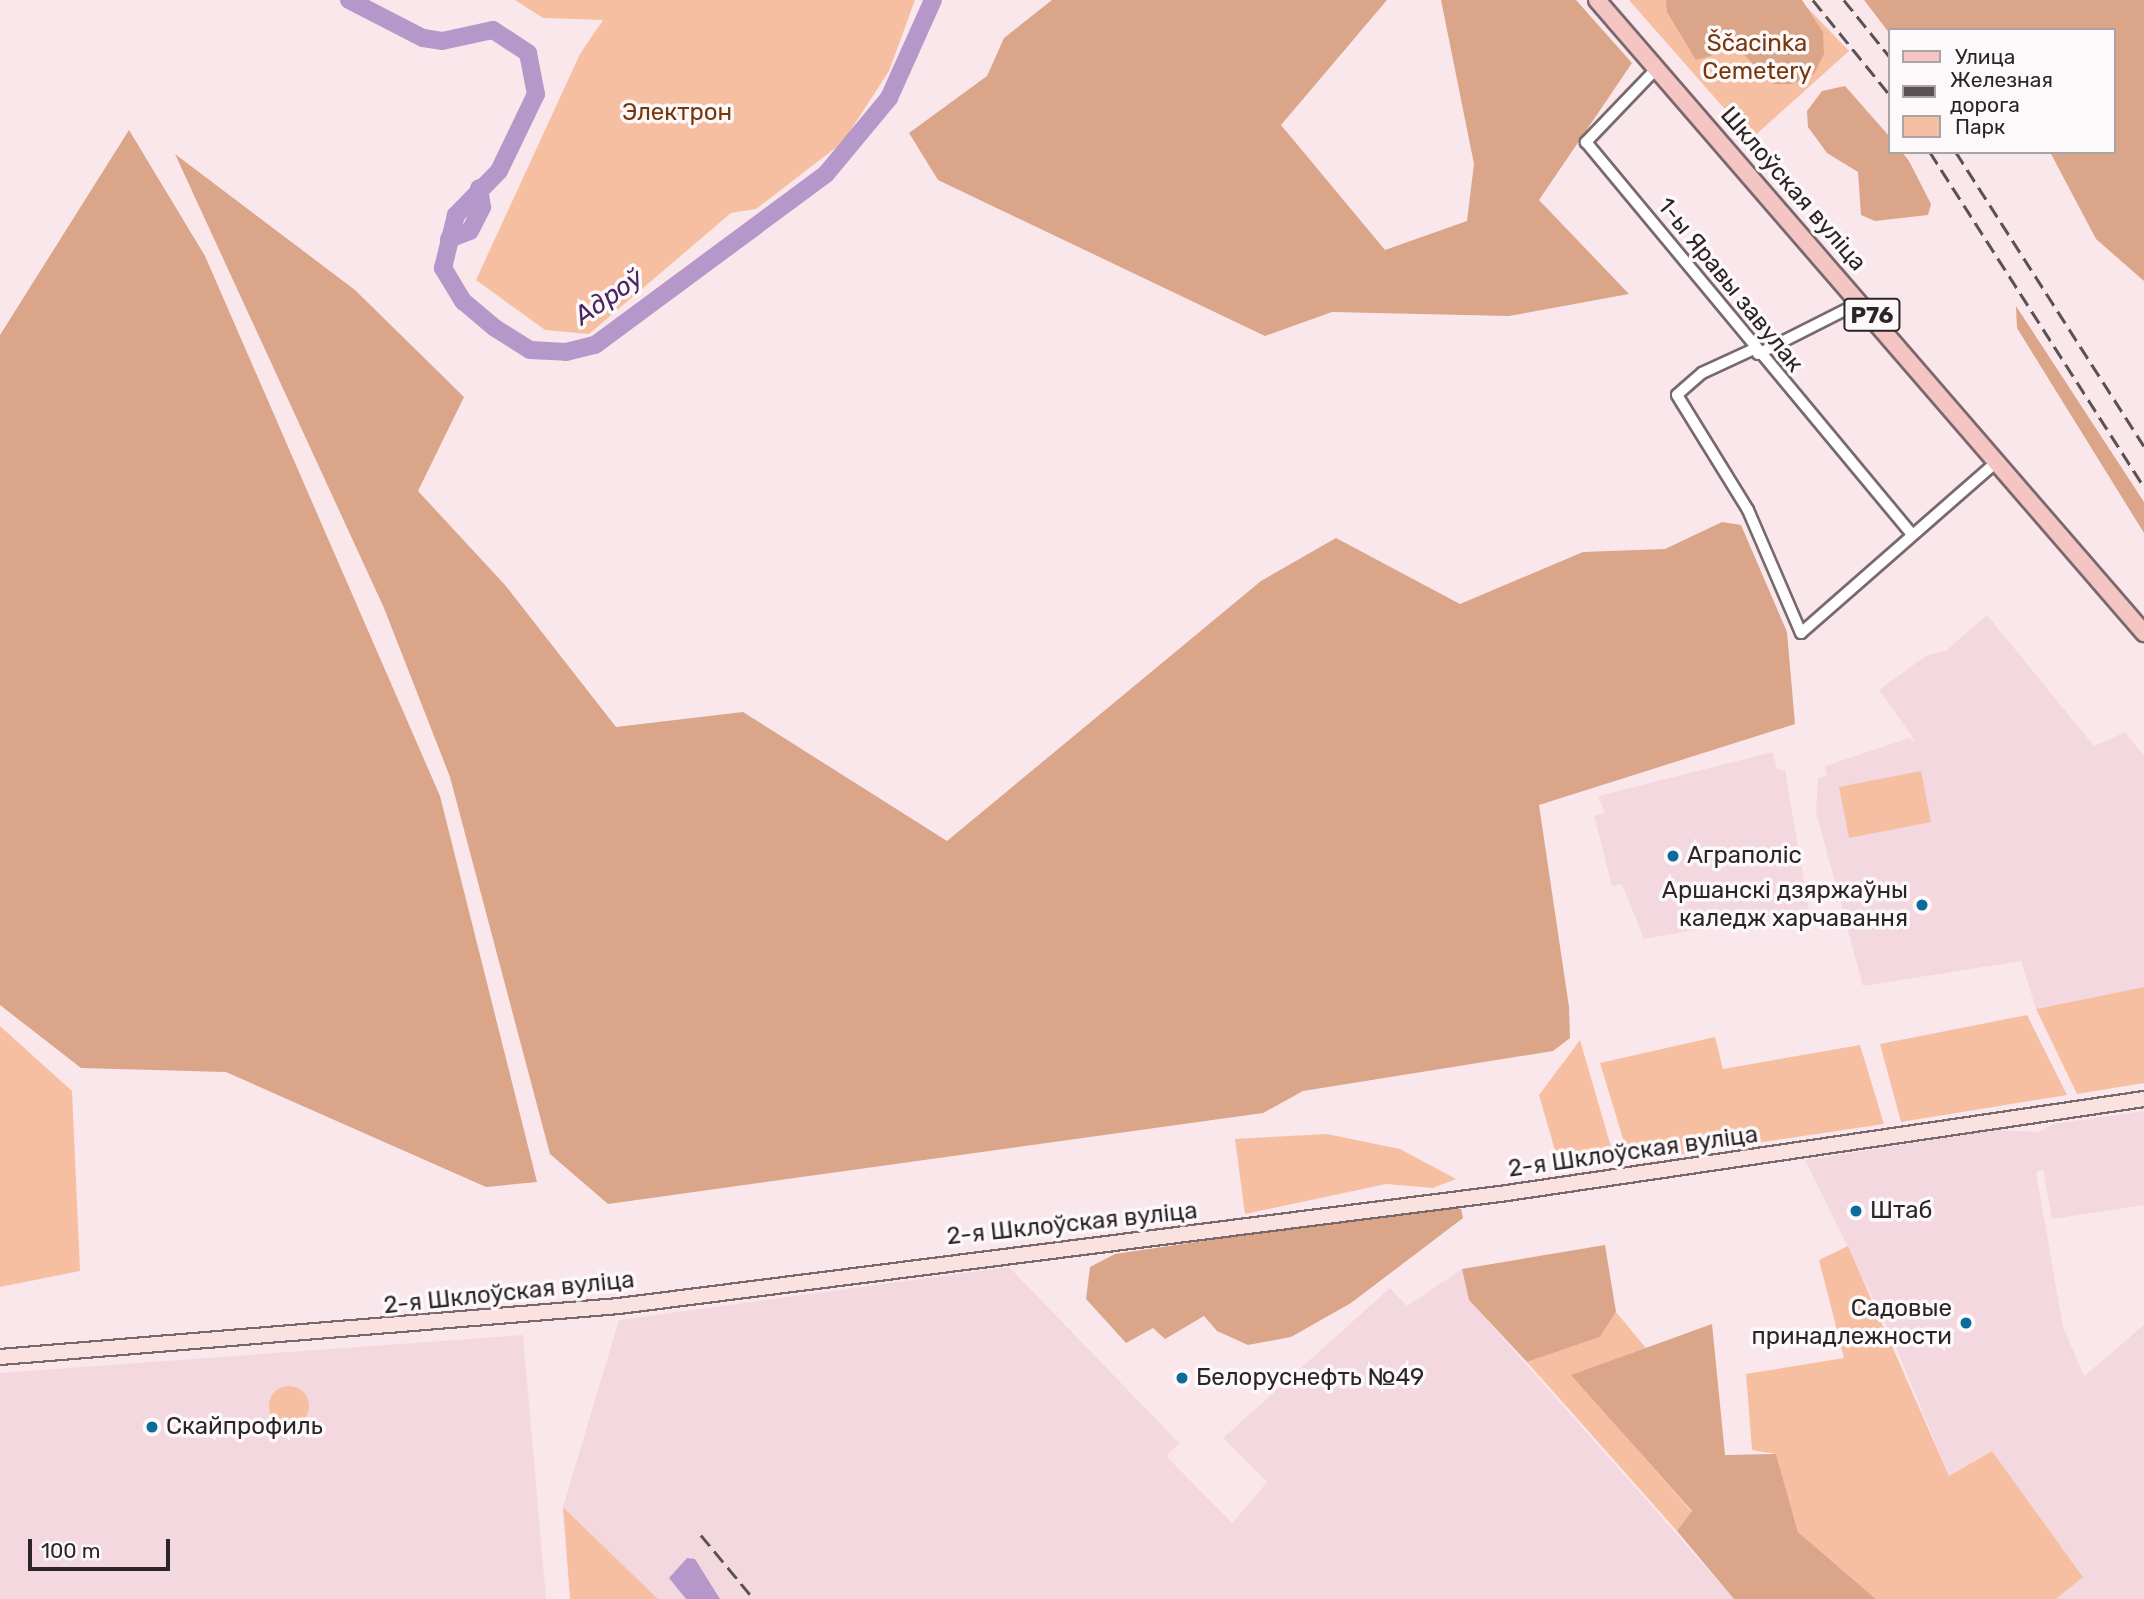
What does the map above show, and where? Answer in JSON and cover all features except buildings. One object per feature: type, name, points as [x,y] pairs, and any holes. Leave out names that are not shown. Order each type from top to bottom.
[{"type":"main road","name":"Шклоўская вуліца","points":[[1597,0],[1861,302],[2144,633]]},
{"type":"street","name":"1-ы Яравы завулак","points":[[1657,68],[1586,142],[1756,352],[1910,532]]},
{"type":"street","points":[[1861,302],[1756,352],[1702,373],[1676,395],[1748,510],[1801,633],[1910,532],[1996,462]]},
{"type":"street","name":"2-я Шклоўская вуліца","points":[[0,1357],[607,1308],[1500,1194],[2144,1099]]},
{"type":"shaded area","points":[[1987,615],[2094,746],[2125,732],[2144,756],[2144,987],[2036,1009],[2021,961],[1863,986],[1816,812],[1818,778],[1827,776],[1825,766],[1909,738],[1916,742],[1879,690],[1927,655],[1946,651]]},
{"type":"shaded area","points":[[1773,752],[1777,769],[1785,770],[1809,910],[1644,939],[1622,884],[1612,886],[1594,816],[1605,813],[1598,796]]},
{"type":"shaded area","points":[[2144,1111],[2144,1205],[2052,1219],[2043,1170],[2036,1172],[2063,1327],[2084,1376],[2144,1325],[2144,1599],[2056,1599],[2083,1576],[1991,1451],[1949,1476],[1891,1335],[1805,1160],[1995,1130],[2039,1132],[2053,1124]]},
{"type":"shaded area","points":[[1009,1267],[1179,1443],[1166,1456],[1232,1523],[1267,1482],[1223,1438],[1390,1288],[1407,1306],[1462,1269],[1469,1300],[1734,1599],[658,1599],[563,1507],[619,1320]]},
{"type":"shaded area","points":[[523,1335],[546,1599],[0,1599],[0,1373]]},
{"type":"shaded area","points":[[687,1558],[695,1559],[720,1599],[686,1599],[669,1578]]},
{"type":"green space","name":"Электрон","points":[[515,0],[915,0],[889,71],[843,142],[756,209],[731,213],[589,334],[545,330],[476,280],[580,54],[603,20],[543,18]]},
{"type":"green space","points":[[1052,0],[1387,0],[1281,125],[1385,250],[1467,221],[1474,164],[1441,0],[1576,0],[1632,63],[1539,200],[1629,294],[1509,316],[1332,312],[1265,336],[938,180],[909,133],[987,76],[1004,38]]},
{"type":"green space","name":"Ščacinka Cemetery","points":[[1629,0],[1800,0],[1849,51],[1751,139]]},
{"type":"green space","points":[[1666,0],[1802,0],[1823,32],[1824,54],[1814,74],[1792,84],[1774,84],[1737,48],[1696,60],[1667,12]]},
{"type":"green space","points":[[1864,0],[2144,0],[2144,281],[2096,239],[2051,154],[2116,154],[2116,28],[1888,28],[1888,31]]},
{"type":"green space","points":[[1845,86],[1888,135],[1888,154],[1904,154],[1909,161],[1931,204],[1928,215],[1875,221],[1861,215],[1858,172],[1827,153],[1808,127],[1807,111],[1822,91]]},
{"type":"green space","points":[[129,130],[205,256],[440,796],[537,1182],[486,1187],[226,1072],[81,1068],[0,1005],[0,335]]},
{"type":"green space","points":[[175,154],[355,290],[464,397],[418,491],[505,585],[616,727],[743,712],[947,841],[1261,581],[1336,538],[1460,604],[1583,552],[1665,549],[1722,522],[1741,525],[1787,632],[1795,724],[1539,805],[1569,1007],[1570,1038],[1553,1051],[1303,1091],[1263,1113],[608,1204],[550,1154],[450,777],[384,608]]},
{"type":"green space","points":[[2016,306],[2144,502],[2144,533],[2017,328]]},
{"type":"green space","points":[[1921,771],[1931,822],[1849,838],[1839,787]]},
{"type":"green space","points":[[2144,987],[2144,1083],[2077,1094],[2036,1009]]},
{"type":"green space","points":[[2027,1015],[2067,1095],[1901,1122],[1880,1044]]},
{"type":"green space","points":[[0,1026],[72,1091],[80,1271],[0,1287]]},
{"type":"green space","points":[[1715,1037],[1723,1069],[1860,1045],[1884,1124],[1630,1162],[1600,1063]]},
{"type":"green space","points":[[1580,1040],[1616,1164],[1561,1171],[1539,1095]]},
{"type":"green space","points":[[1327,1134],[1400,1149],[1456,1179],[1433,1188],[1386,1184],[1245,1214],[1235,1139]]},
{"type":"green space","points":[[1445,1205],[1461,1209],[1463,1218],[1351,1303],[1291,1337],[1248,1345],[1217,1331],[1204,1316],[1165,1339],[1153,1328],[1126,1343],[1086,1299],[1090,1267],[1115,1254]]},
{"type":"green space","points":[[1605,1245],[1616,1312],[1600,1337],[1527,1362],[1469,1300],[1462,1269]]},
{"type":"green space","points":[[1848,1246],[1949,1476],[1992,1451],[2083,1577],[2056,1599],[1876,1599],[1798,1532],[1776,1454],[1752,1450],[1746,1374],[1844,1358],[1819,1260]]},
{"type":"green space","points":[[1616,1312],[1646,1348],[1572,1375],[1692,1512],[1677,1531],[1527,1362],[1600,1337]]},
{"type":"green space","points":[[1712,1324],[1725,1455],[1776,1454],[1798,1532],[1876,1599],[1734,1599],[1677,1531],[1692,1511],[1571,1375]]},
{"type":"green space","points":[[289,1386],[297,1387],[303,1392],[308,1398],[308,1414],[303,1420],[297,1425],[289,1426],[281,1425],[275,1420],[270,1414],[269,1406],[270,1398],[275,1392],[281,1387]]},
{"type":"green space","points":[[563,1507],[658,1599],[570,1599]]},
{"type":"waterway","name":"Адроў","points":[[349,0],[423,38],[442,41],[493,30],[528,53],[536,94],[499,171],[456,215],[443,268],[463,301],[495,328],[530,350],[566,352],[595,345],[826,174],[889,98],[933,0]]},
{"type":"waterway","points":[[449,239],[470,231],[482,207],[479,188]]},
{"type":"railway","points":[[1813,0],[1888,93]]},
{"type":"railway","points":[[1844,0],[1888,55]]},
{"type":"railway","points":[[1931,154],[2144,486]]},
{"type":"railway","points":[[1957,154],[2144,446]]},
{"type":"railway","points":[[701,1535],[754,1599]]},
{"type":"place","name":"Аграполіс","points":[[1673,856]]},
{"type":"place","name":"Аршанскі дзяржаўны каледж харчавання","points":[[1922,905]]},
{"type":"place","name":"Штаб","points":[[1856,1211]]},
{"type":"place","name":"Садовые принадлежности","points":[[1966,1323]]},
{"type":"place","name":"Белоруснефть №49","points":[[1182,1378]]},
{"type":"place","name":"Скайпрофиль","points":[[152,1427]]}]
